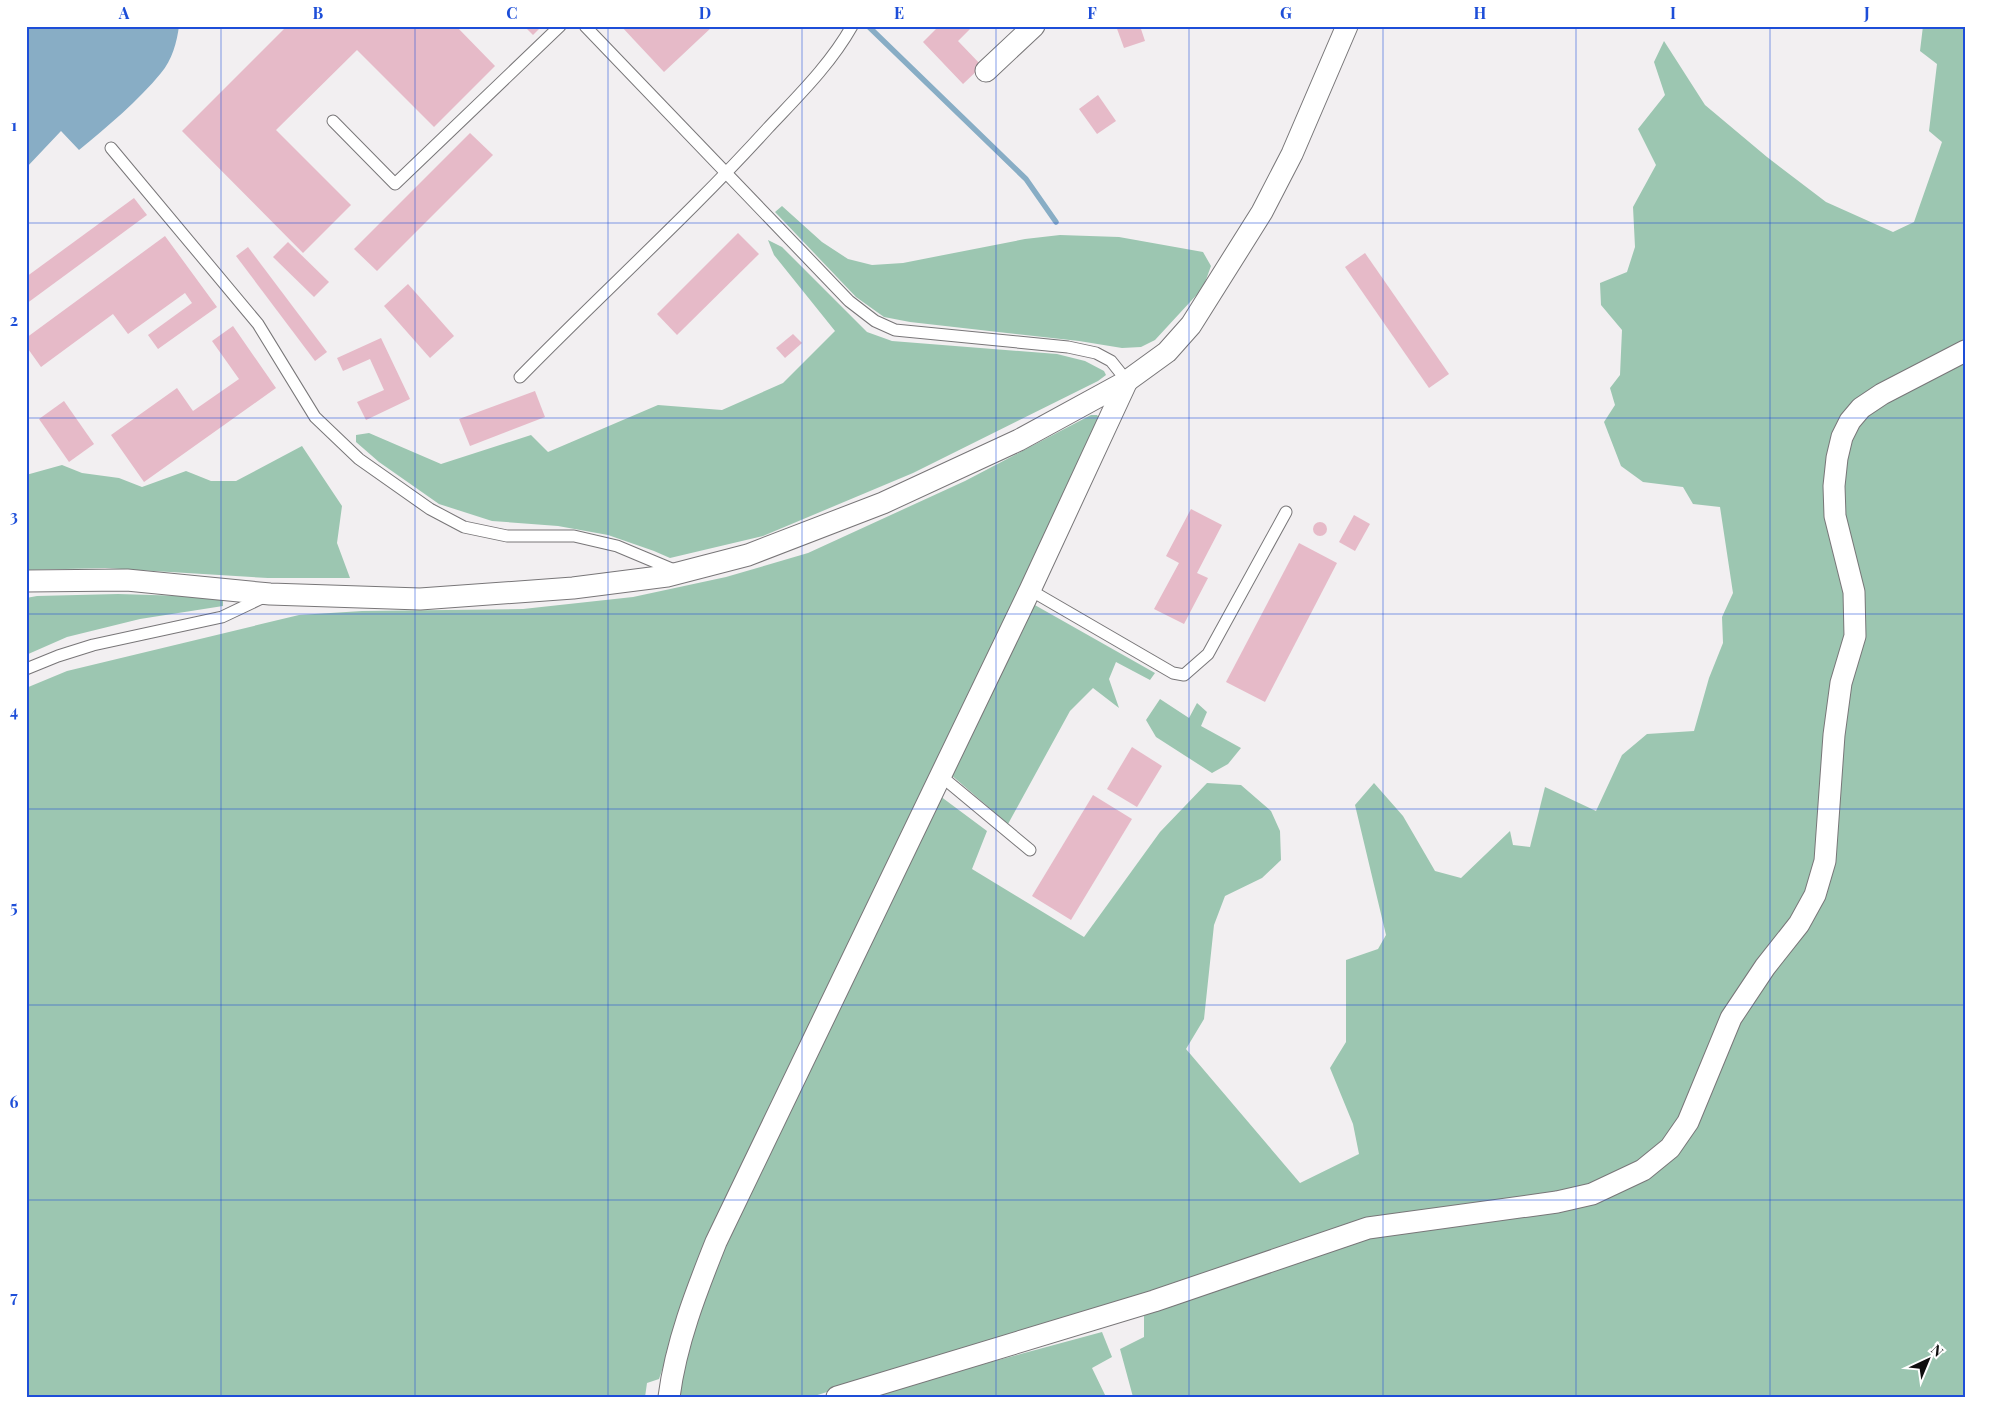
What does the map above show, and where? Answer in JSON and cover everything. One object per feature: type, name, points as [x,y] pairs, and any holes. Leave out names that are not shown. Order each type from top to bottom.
[{"type":"street","points":[[986,70],[1034,26]]},
{"type":"street","points":[[26,581],[127,580],[270,594],[420,599],[573,588],[667,576],[748,555],[883,503],[1019,440],[1127,381],[1167,352],[1191,325],[1262,212],[1292,154],[1347,26]]},
{"type":"street","points":[[837,1397],[1154,1301],[1368,1228],[1557,1202],[1592,1194],[1643,1170],[1670,1148],[1688,1122],[1731,1018],[1760,974],[1799,924],[1815,895],[1825,861],[1834,735],[1841,684],[1855,636],[1854,592],[1835,516],[1834,486],[1837,458],[1842,437],[1850,421],[1861,408],[1882,394],[1965,351]]},
{"type":"street","points":[[669,1397],[673,1369],[694,1296],[716,1242],[1030,590],[1127,381]]},
{"type":"lane","points":[[333,121],[395,184],[560,26]]},
{"type":"lane","points":[[585,26],[848,301],[875,321],[895,330],[1068,347],[1096,353],[1111,361],[1127,381]]},
{"type":"lane","points":[[520,377],[590,305],[727,173],[828,63],[852,26]]},
{"type":"lane","points":[[111,148],[258,324],[315,417],[359,459],[430,508],[464,527],[506,536],[574,536],[617,546],[680,572]]},
{"type":"lane","points":[[1030,590],[1173,674],[1184,676],[1208,654],[1286,512]]},
{"type":"lane","points":[[26,669],[58,656],[94,645],[222,618],[270,594]]},
{"type":"lane","points":[[941,776],[1030,850]]},
{"type":"green space","points":[[1923,26],[1965,26],[1965,345],[1835,437],[1849,615],[1820,864],[1693,1096],[1664,1145],[1637,1165],[1590,1185],[1554,1195],[1478,1205],[1159,1289],[811,1397],[675,1397],[675,1387],[723,1242],[940,796],[987,831],[972,869],[1084,937],[1160,832],[1207,783],[1241,785],[1271,811],[1280,831],[1281,860],[1262,878],[1225,896],[1214,925],[1204,1019],[1186,1049],[1300,1183],[1359,1154],[1353,1124],[1330,1068],[1346,1042],[1346,960],[1378,949],[1386,935],[1355,805],[1374,783],[1403,816],[1435,871],[1461,878],[1510,831],[1513,845],[1530,847],[1545,787],[1596,811],[1622,755],[1647,734],[1694,731],[1709,678],[1723,643],[1722,617],[1733,593],[1720,507],[1693,504],[1683,487],[1643,482],[1621,466],[1604,422],[1615,405],[1610,388],[1620,375],[1622,330],[1601,305],[1600,283],[1627,272],[1635,247],[1633,207],[1656,165],[1638,129],[1665,95],[1654,62],[1664,41],[1705,105],[1767,157],[1826,202],[1893,232],[1914,222],[1942,142],[1929,131],[1937,64],[1920,51]]},
{"type":"green space","points":[[782,206],[822,242],[848,259],[872,265],[903,263],[1025,239],[1060,235],[1119,237],[1203,252],[1211,266],[1203,288],[1155,340],[1141,347],[1122,348],[1079,341],[910,322],[884,317],[856,297],[775,212]]},
{"type":"green space","points":[[768,240],[782,247],[867,332],[892,341],[1057,354],[1085,361],[1104,371],[1106,375],[1098,381],[913,473],[763,536],[670,558],[608,535],[558,526],[492,521],[439,504],[379,462],[356,442],[356,435],[369,433],[441,464],[531,435],[548,452],[658,405],[722,410],[783,383],[835,331],[774,255]]},
{"type":"green space","points":[[1965,360],[1965,1397],[1133,1397],[1120,1349],[1144,1337],[1144,1316],[1159,1306],[1374,1234],[1644,1175],[1736,1021],[1802,931],[1850,668],[1841,515],[1849,439],[1867,413]]},
{"type":"green space","points":[[1091,415],[1097,415],[1101,420],[695,1273],[659,1379],[647,1383],[645,1397],[26,1397],[26,688],[67,671],[299,615],[362,611],[523,609],[633,597],[726,577],[808,553],[965,481]]},
{"type":"green space","points":[[302,446],[342,506],[337,543],[350,578],[268,578],[105,568],[26,570],[26,475],[62,465],[82,473],[119,478],[142,487],[186,471],[211,481],[236,481]]},
{"type":"green space","points":[[118,594],[184,596],[223,600],[223,606],[140,619],[67,637],[26,655],[26,598],[37,596]]},
{"type":"green space","points":[[1033,604],[1155,673],[1150,680],[1116,662],[1109,679],[1119,708],[1093,688],[1070,711],[1008,824],[950,774]]},
{"type":"green space","points":[[1160,699],[1189,718],[1197,703],[1207,712],[1201,726],[1241,748],[1228,764],[1212,773],[1156,737],[1146,720]]},
{"type":"green space","points":[[1102,1332],[1112,1357],[1092,1368],[1106,1397],[861,1397]]},
{"type":"water","points":[[26,26],[179,26],[173,51],[165,68],[122,113],[79,150],[61,131],[26,168]]},
{"type":"building","points":[[287,26],[456,26],[495,66],[434,127],[357,50],[276,130],[351,205],[303,253],[182,131]]},
{"type":"building","points":[[524,26],[542,26],[533,35]]},
{"type":"building","points":[[621,26],[713,26],[664,72]]},
{"type":"building","points":[[939,26],[973,26],[958,41],[982,66],[963,84],[923,42]]},
{"type":"building","points":[[1116,26],[1140,26],[1145,41],[1124,48]]},
{"type":"building","points":[[1098,95],[1116,121],[1097,134],[1079,109]]},
{"type":"building","points":[[470,133],[493,155],[377,271],[354,249]]},
{"type":"building","points":[[134,198],[147,215],[26,304],[26,277]]},
{"type":"building","points":[[738,233],[759,254],[677,335],[657,314]]},
{"type":"building","points":[[165,236],[217,307],[158,349],[148,335],[192,303],[185,293],[128,334],[113,314],[41,367],[26,346],[26,338]]},
{"type":"building","points":[[288,242],[329,282],[314,297],[273,257]]},
{"type":"building","points":[[248,247],[327,352],[315,361],[236,256]]},
{"type":"building","points":[[1365,253],[1449,374],[1429,388],[1345,267]]},
{"type":"building","points":[[408,284],[454,336],[430,358],[384,306]]},
{"type":"building","points":[[233,326],[276,388],[144,482],[111,435],[177,388],[193,411],[239,379],[212,341]]},
{"type":"building","points":[[793,334],[802,343],[785,358],[776,348]]},
{"type":"building","points":[[381,338],[410,399],[366,420],[357,402],[384,390],[370,359],[343,371],[337,358]]},
{"type":"building","points":[[535,391],[545,417],[470,446],[459,419]]},
{"type":"building","points":[[64,401],[94,444],[69,462],[39,419]]},
{"type":"building","points":[[1191,509],[1222,525],[1197,573],[1208,578],[1184,624],[1154,609],[1179,563],[1166,556]]},
{"type":"building","points":[[1354,515],[1370,524],[1355,551],[1339,542]]},
{"type":"building","points":[[1317,522],[1323,522],[1327,529],[1323,536],[1317,536],[1313,532],[1313,526]]},
{"type":"building","points":[[1299,543],[1337,563],[1265,702],[1226,682]]},
{"type":"building","points":[[1132,747],[1162,766],[1137,807],[1107,789]]},
{"type":"building","points":[[1093,795],[1132,819],[1071,920],[1032,896]]},
{"type":"waterway","points":[[868,26],[1026,179],[1056,222]]}]
